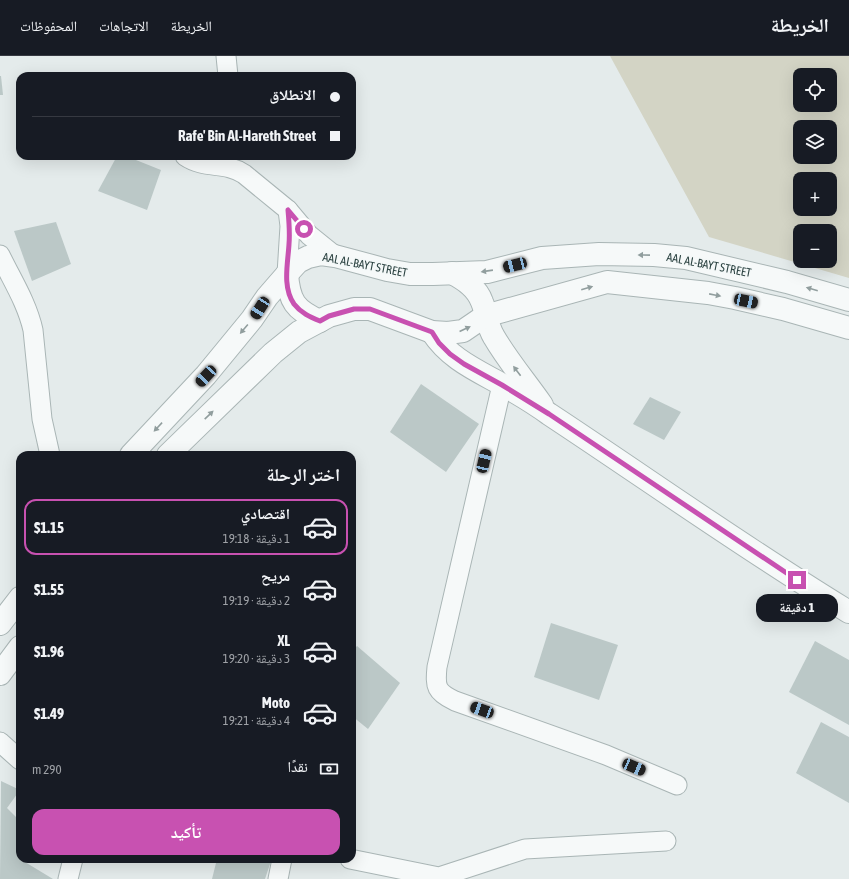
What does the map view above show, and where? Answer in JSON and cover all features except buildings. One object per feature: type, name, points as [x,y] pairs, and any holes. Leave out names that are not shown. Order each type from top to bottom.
[{"type":"street","points":[[226,56],[228,72]]},
{"type":"street","points":[[192,160],[200,164],[210,166],[228,166],[236,162],[288,210],[310,235],[335,256]]},
{"type":"street","points":[[288,210],[290,226],[287,274],[288,290],[294,304],[306,314],[320,321]]},
{"type":"street","points":[[0,254],[12,281],[25,303],[31,323],[42,419],[49,451]]},
{"type":"street","name":"AAL AL-BAYT STREET","points":[[135,451],[206,376],[252,319],[267,297],[298,262],[308,257],[321,254],[410,274],[487,272],[542,258],[598,254],[654,255],[686,258],[787,282],[849,300]]},
{"type":"street","points":[[452,273],[465,280],[476,290],[482,302],[490,331],[507,357],[549,414]]},
{"type":"street","points":[[172,451],[273,353],[299,332],[329,316],[354,309],[370,309],[432,332],[448,333],[463,331],[485,316],[607,282],[708,293],[782,308],[849,328]]},
{"type":"street","points":[[432,332],[439,343],[450,354],[464,364],[549,414],[783,572],[849,612]]},
{"type":"street","points":[[502,385],[437,667],[436,680],[438,688],[443,695],[455,701],[606,755],[677,785]]},
{"type":"street","points":[[0,674],[16,652]]},
{"type":"street","points":[[0,742],[16,756]]},
{"type":"street","points":[[356,860],[439,877],[525,849],[666,841]]},
{"type":"street","points":[[68,879],[72,863]]},
{"type":"street","points":[[278,879],[281,863]]},
{"type":"shaded area","points":[[610,56],[849,56],[849,278],[815,268],[837,268],[837,224],[793,224],[793,262],[709,237]]},
{"type":"route","points":[[304,229],[288,210],[290,226],[287,274],[288,290],[294,304],[306,314],[320,321],[329,316],[354,309],[370,309],[432,332],[439,343],[450,354],[464,364],[549,414],[797,580]]}]
